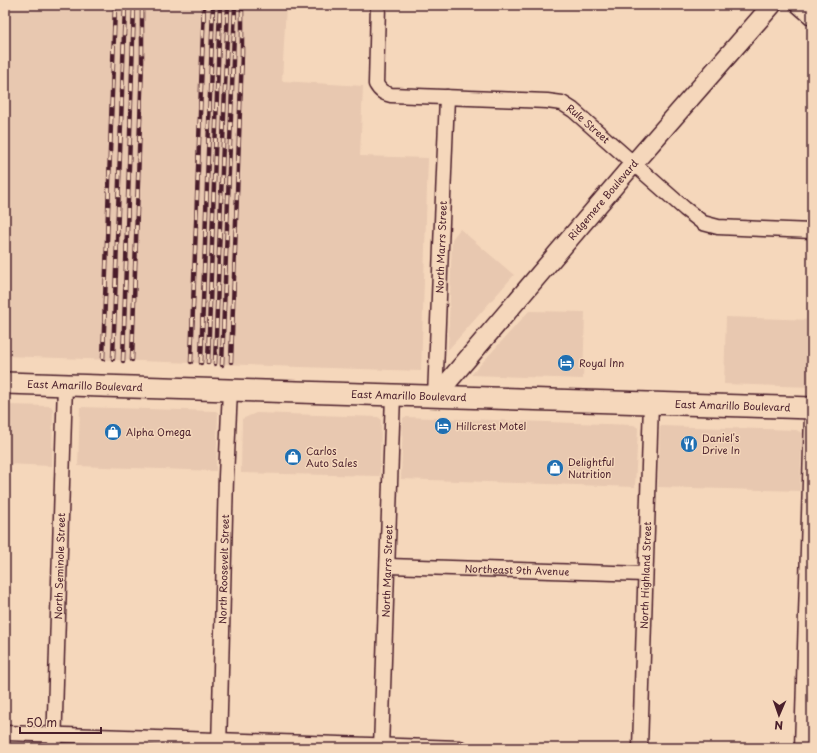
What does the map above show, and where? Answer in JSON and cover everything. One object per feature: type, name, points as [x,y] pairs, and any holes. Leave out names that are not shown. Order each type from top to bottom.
[{"type":"highway","name":"East Amarillo Boulevard","points":[[5,383],[812,408]]},
{"type":"main road","name":"Ridgemere Boulevard","points":[[436,397],[634,163],[772,5]]},
{"type":"street","name":"Rule Street","points":[[378,5],[376,84],[379,90],[384,93],[391,95],[546,101],[562,103],[573,110],[685,209],[703,222],[718,227],[732,229],[812,231]]},
{"type":"street","points":[[797,5],[812,18]]},
{"type":"street","name":"North Marrs Street","points":[[436,397],[447,97]]},
{"type":"street","name":"North Seminole Street","points":[[54,741],[65,384]]},
{"type":"street","name":"North Roosevelt Street","points":[[219,744],[230,390]]},
{"type":"street","name":"North Marrs Street","points":[[381,747],[393,395]]},
{"type":"street","name":"North Highland Street","points":[[640,748],[651,402]]},
{"type":"street","points":[[802,748],[812,415]]},
{"type":"street","name":"Northeast 9th Avenue","points":[[388,566],[645,574]]},
{"type":"street","points":[[5,733],[54,741],[460,748]]},
{"type":"shaded area","points":[[5,5],[286,5],[282,81],[363,86],[360,156],[428,158],[421,371],[5,356]]},
{"type":"shaded area","points":[[460,229],[514,275],[448,350],[452,239]]},
{"type":"shaded area","points":[[529,311],[585,312],[583,379],[471,375]]},
{"type":"shaded area","points":[[726,317],[812,320],[812,387],[724,384]]},
{"type":"shaded area","points":[[5,405],[51,406],[53,409],[52,466],[5,464]]},
{"type":"shaded area","points":[[80,407],[216,411],[218,414],[216,471],[78,466]]},
{"type":"shaded area","points":[[256,413],[378,417],[381,419],[380,476],[241,473],[242,419]]},
{"type":"shaded area","points":[[403,418],[634,425],[638,428],[635,487],[401,479]]},
{"type":"shaded area","points":[[660,426],[796,430],[802,433],[800,491],[658,487]]},
{"type":"railway","points":[[103,359],[115,5]]},
{"type":"railway","points":[[113,359],[125,5]]},
{"type":"railway","points":[[123,361],[134,5]]},
{"type":"railway","points":[[132,360],[142,62],[142,5]]},
{"type":"railway","points":[[191,362],[204,5]]},
{"type":"railway","points":[[201,363],[213,5]]},
{"type":"railway","points":[[208,363],[220,5]]},
{"type":"railway","points":[[215,364],[228,5]]},
{"type":"railway","points":[[222,365],[235,5]]},
{"type":"railway","points":[[231,362],[242,53],[242,5]]},
{"type":"place","name":"Royal Inn","points":[[566,363]]},
{"type":"place","name":"Hillcrest Motel","points":[[443,426]]},
{"type":"place","name":"Alpha Omega","points":[[113,432]]},
{"type":"place","name":"Daniel's Drive In","points":[[689,444]]},
{"type":"place","name":"Carlos Auto Sales","points":[[293,457]]},
{"type":"place","name":"Delightful Nutrition","points":[[555,468]]}]
